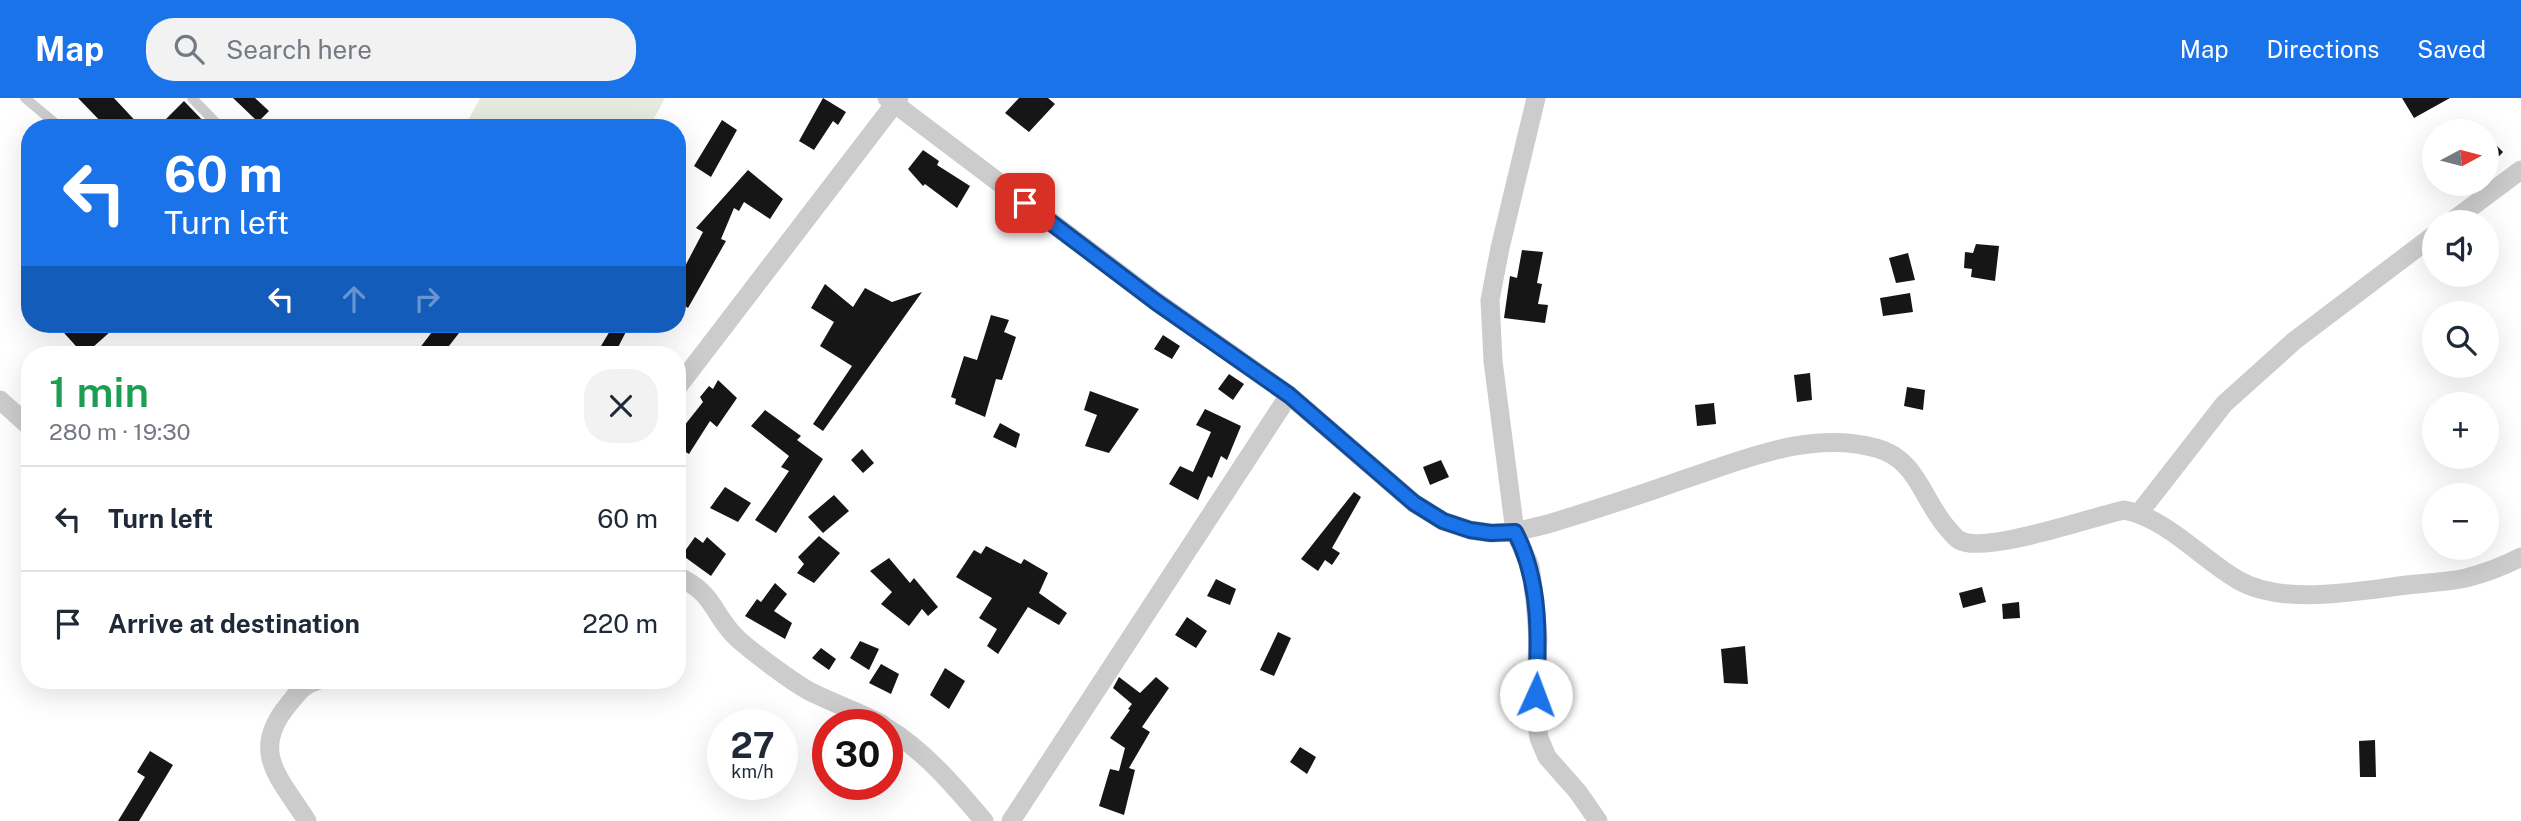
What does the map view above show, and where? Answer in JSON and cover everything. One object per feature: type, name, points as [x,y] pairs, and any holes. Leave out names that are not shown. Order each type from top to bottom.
[{"type":"street","points":[[1536,98],[1490,300],[1493,361],[1515,532],[1530,566],[1535,601],[1538,638],[1535,712],[1539,738],[1547,757],[1578,792],[1598,821]]},
{"type":"street","points":[[686,376],[893,100],[1156,302],[1289,395],[1414,503],[1443,521],[1470,530],[1515,532],[1585,513],[1772,450],[1811,443],[1849,443],[1876,447],[1894,454],[1913,471],[1944,524],[1959,541],[1978,544],[2002,542],[2124,510],[2138,513],[2158,523],[2239,581],[2267,592],[2314,594],[2464,578],[2521,557]]},
{"type":"street","points":[[2467,210],[2521,170]]},
{"type":"street","points":[[2138,513],[2224,404],[2294,341],[2422,244]]},
{"type":"street","points":[[1012,821],[1289,395]]},
{"type":"street","points":[[0,400],[21,419]]},
{"type":"street","points":[[686,581],[701,590],[713,603],[740,641],[808,690],[849,709]]},
{"type":"street","points":[[303,689],[275,722],[269,740],[269,753],[275,772],[307,821]]},
{"type":"street","points":[[903,739],[954,786],[984,821]]},
{"type":"lane","points":[[25,98],[50,119]]},
{"type":"lane","points":[[192,98],[212,119]]},
{"type":"shaded area","points":[[480,98],[665,98],[654,119],[469,119]]},
{"type":"building","points":[[78,98],[114,98],[134,119],[98,119]]},
{"type":"building","points":[[233,98],[255,98],[269,111],[261,119],[255,119]]},
{"type":"building","points":[[823,98],[846,112],[838,125],[833,121],[814,150],[799,141]]},
{"type":"building","points":[[1019,98],[1048,98],[1055,104],[1029,132],[1005,113]]},
{"type":"building","points":[[2402,98],[2450,98],[2414,118]]},
{"type":"building","points":[[184,101],[201,119],[166,119]]},
{"type":"building","points":[[722,120],[737,130],[711,177],[694,166]]},
{"type":"building","points":[[923,150],[939,161],[937,165],[970,186],[957,208],[925,184],[923,186],[908,169]]},
{"type":"building","points":[[748,170],[783,199],[770,219],[744,202],[739,211],[734,208],[721,239],[726,241],[688,308],[686,264],[703,232],[696,228]]},
{"type":"building","points":[[1976,244],[1999,246],[1995,281],[1971,277],[1972,269],[1964,268],[1965,252],[1973,253]]},
{"type":"building","points":[[1522,250],[1543,252],[1537,283],[1542,284],[1538,304],[1548,305],[1545,323],[1504,318],[1510,276],[1517,278]]},
{"type":"building","points":[[1908,253],[1915,280],[1896,283],[1889,258]]},
{"type":"building","points":[[825,284],[853,307],[865,288],[892,302],[922,292],[823,431],[813,424],[852,366],[820,346],[834,322],[811,308]]},
{"type":"building","points":[[1910,293],[1913,312],[1883,316],[1880,298]]},
{"type":"building","points":[[991,315],[1009,320],[1004,332],[1016,337],[1002,380],[996,379],[985,417],[955,404],[956,399],[951,397],[964,356],[977,360]]},
{"type":"building","points":[[64,333],[109,333],[94,346],[76,346]]},
{"type":"building","points":[[431,333],[459,333],[449,346],[421,346]]},
{"type":"building","points":[[609,333],[625,333],[619,346],[601,346]]},
{"type":"building","points":[[1163,335],[1180,346],[1172,359],[1154,349]]},
{"type":"building","points":[[1810,373],[1812,400],[1797,402],[1794,375]]},
{"type":"building","points":[[1229,374],[1244,384],[1233,400],[1218,389]]},
{"type":"building","points":[[718,380],[737,398],[717,427],[710,421],[689,454],[686,452],[686,423],[703,402],[700,397],[709,386],[713,389]]},
{"type":"building","points":[[1907,387],[1925,390],[1923,410],[1904,406]]},
{"type":"building","points":[[1090,391],[1139,409],[1109,453],[1085,446],[1097,415],[1084,410]]},
{"type":"building","points":[[1714,403],[1716,424],[1697,426],[1695,405]]},
{"type":"building","points":[[1205,409],[1241,426],[1227,460],[1221,456],[1212,478],[1208,476],[1198,500],[1169,484],[1180,466],[1193,472],[1211,432],[1196,425]]},
{"type":"building","points":[[765,410],[801,436],[797,440],[823,459],[776,533],[755,520],[789,471],[781,467],[789,456],[751,426]]},
{"type":"building","points":[[1000,423],[1020,434],[1016,448],[993,437]]},
{"type":"building","points":[[862,449],[874,463],[863,473],[851,460]]},
{"type":"building","points":[[1441,460],[1449,477],[1430,485],[1423,467]]},
{"type":"building","points":[[725,487],[751,503],[738,522],[710,508]]},
{"type":"building","points":[[1354,492],[1361,497],[1332,548],[1340,553],[1332,565],[1325,560],[1318,571],[1301,559]]},
{"type":"building","points":[[834,495],[849,511],[823,533],[808,517]]},
{"type":"building","points":[[819,536],[840,553],[814,583],[797,573],[804,564],[798,557]]},
{"type":"building","points":[[695,537],[703,543],[707,537],[726,554],[711,576],[686,558],[686,549]]},
{"type":"building","points":[[986,546],[1021,564],[1024,559],[1048,573],[1039,593],[1067,613],[1059,625],[1028,607],[998,654],[987,646],[997,629],[979,618],[992,598],[956,577],[974,550],[981,554]]},
{"type":"building","points":[[889,558],[910,583],[914,578],[938,607],[928,616],[922,609],[909,626],[881,604],[892,592],[870,571]]},
{"type":"building","points":[[1216,579],[1236,589],[1230,605],[1207,596]]},
{"type":"building","points":[[775,583],[787,594],[774,611],[792,623],[785,639],[745,616],[757,599],[761,602]]},
{"type":"building","points":[[1982,587],[1986,602],[1963,608],[1959,593]]},
{"type":"building","points":[[2019,602],[2020,618],[2003,619],[2002,604]]},
{"type":"building","points":[[1187,617],[1207,631],[1196,648],[1175,635]]},
{"type":"building","points":[[1278,632],[1291,638],[1274,676],[1260,670]]},
{"type":"building","points":[[860,641],[879,649],[869,670],[850,658]]},
{"type":"building","points":[[1745,646],[1748,684],[1724,683],[1721,649]]},
{"type":"building","points":[[821,648],[836,659],[829,670],[812,658]]},
{"type":"building","points":[[881,664],[899,674],[891,694],[869,683]]},
{"type":"building","points":[[945,668],[965,681],[949,709],[930,695]]},
{"type":"building","points":[[1119,677],[1140,693],[1156,677],[1169,688],[1142,727],[1150,732],[1129,768],[1135,770],[1124,815],[1099,806],[1110,769],[1119,771],[1125,748],[1110,738],[1132,704],[1113,688]]},
{"type":"building","points":[[2375,740],[2376,777],[2360,777],[2359,741]]},
{"type":"building","points":[[1300,747],[1316,757],[1307,774],[1290,762]]},
{"type":"building","points":[[150,751],[173,765],[139,821],[118,821],[145,777],[137,772]]},
{"type":"route","points":[[1025,203],[1156,302],[1289,395],[1414,503],[1443,521],[1470,530],[1515,532],[1530,566],[1535,601],[1538,638],[1536,695]]}]
